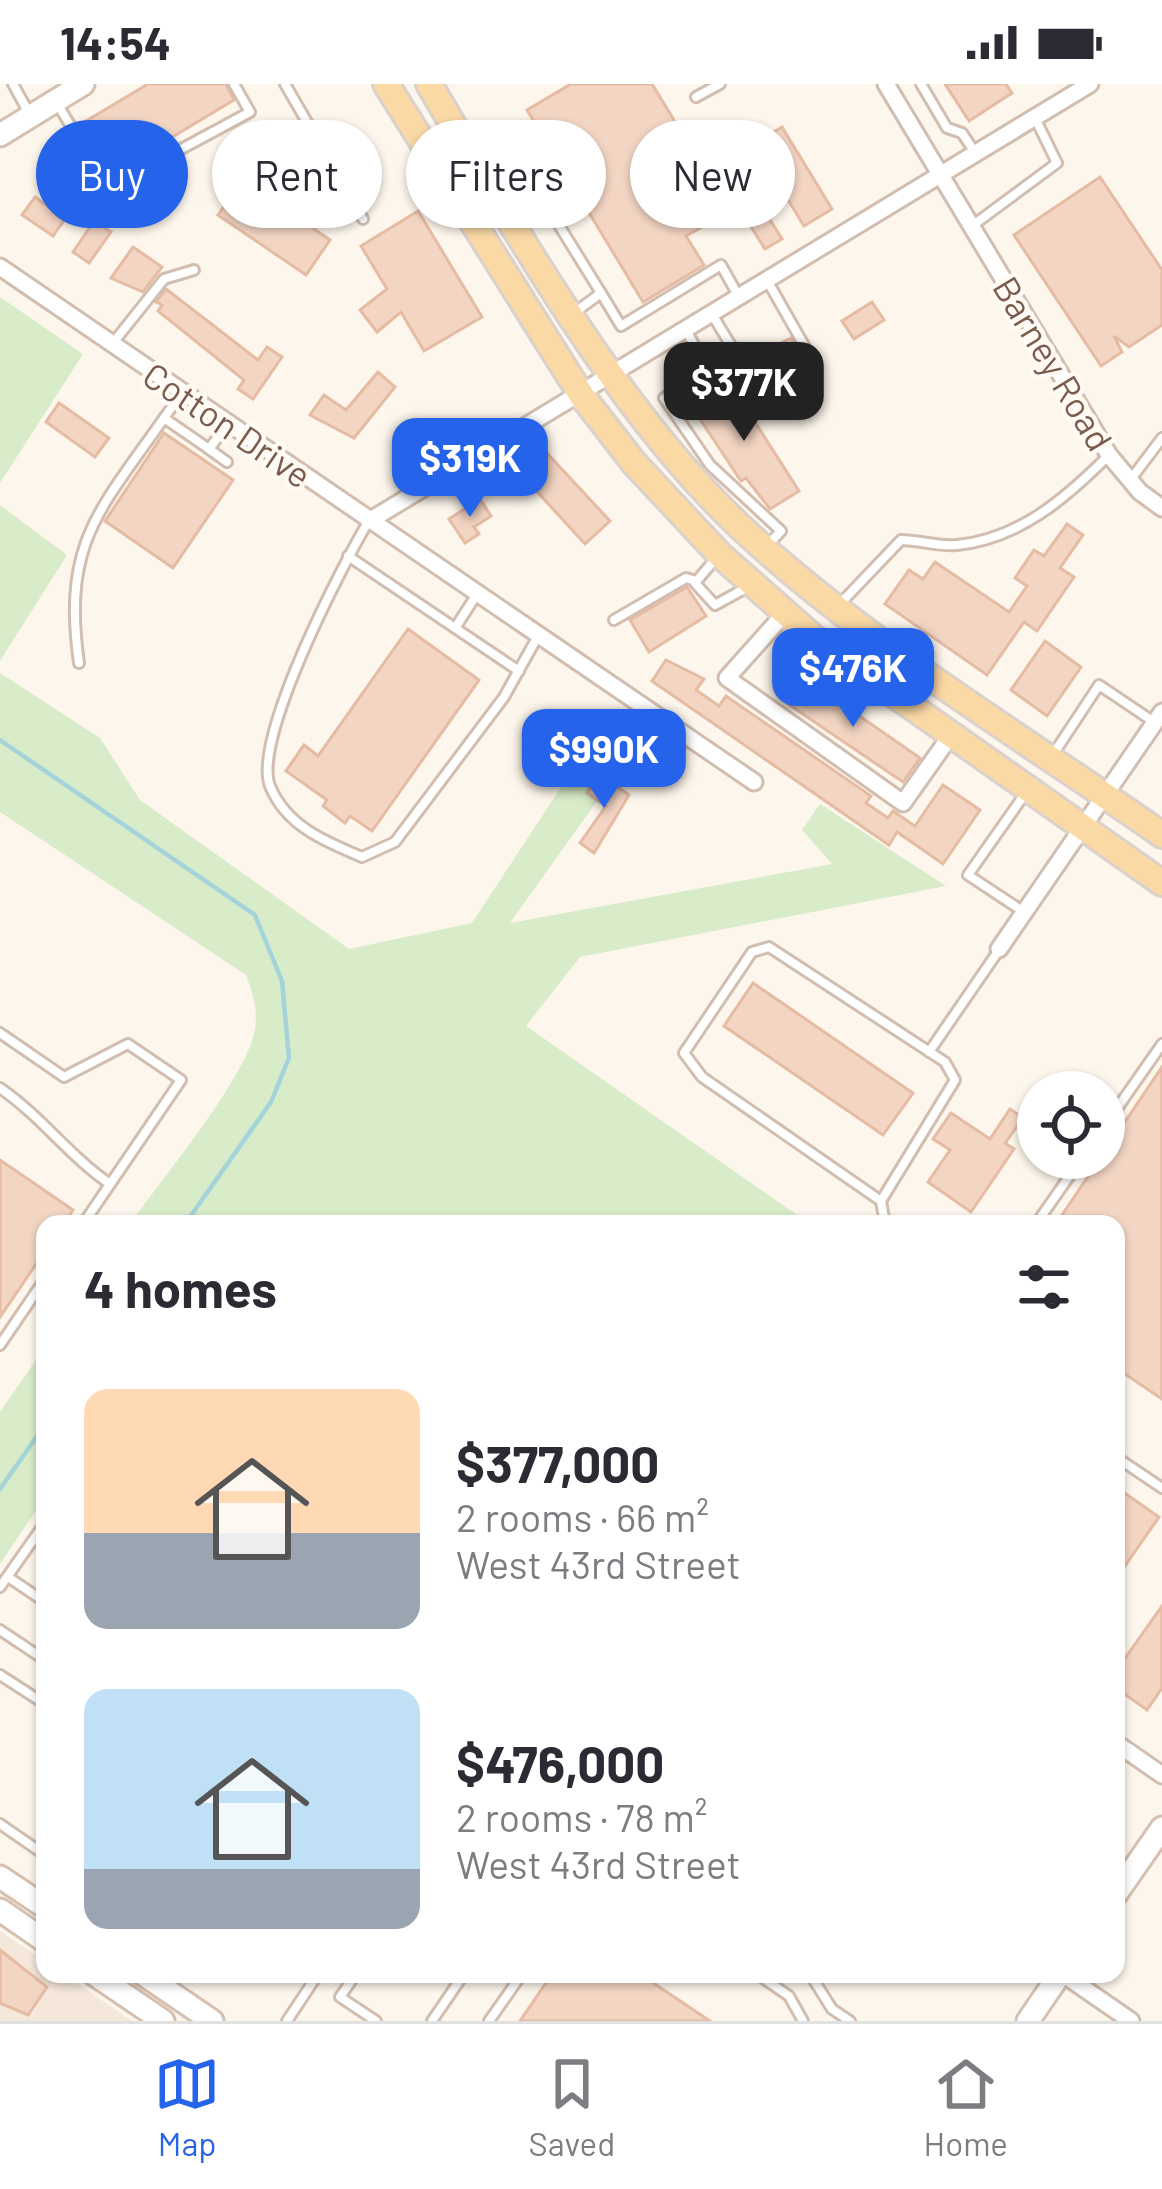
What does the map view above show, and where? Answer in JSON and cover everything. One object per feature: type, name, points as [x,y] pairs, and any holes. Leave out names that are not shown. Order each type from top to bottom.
[{"type":"main road","points":[[0,135],[83,84]]},
{"type":"main road","points":[[386,84],[408,120]]},
{"type":"main road","points":[[429,84],[450,120]]},
{"type":"main road","points":[[474,228],[582,396],[634,463],[720,556],[814,638],[1162,883]]},
{"type":"main road","points":[[518,228],[667,449],[766,547],[838,608],[1162,835]]},
{"type":"main road","points":[[814,638],[838,608]]},
{"type":"main road","points":[[1125,1881],[1162,1828]]},
{"type":"main road","points":[[0,1877],[36,1901]]},
{"type":"main road","points":[[0,1910],[36,1935]]},
{"type":"main road","points":[[107,1983],[163,2021]]},
{"type":"main road","points":[[155,1983],[203,2018]]},
{"type":"main road","points":[[1028,2021],[1055,1983]]},
{"type":"street","name":"Barney Road","points":[[886,84],[1109,455],[1162,508]]},
{"type":"street","points":[[369,520],[582,396],[1090,84]]},
{"type":"street","name":"Cotton Drive","points":[[0,267],[754,782]]},
{"type":"street","points":[[785,613],[727,678],[903,803],[951,735]]},
{"type":"street","points":[[1000,949],[1158,717]]},
{"type":"street","points":[[1125,1749],[1162,1775]]},
{"type":"street","points":[[1074,1983],[1131,2021]]},
{"type":"lane","points":[[13,84],[31,116]]},
{"type":"lane","points":[[56,101],[109,188],[250,112],[234,84]]},
{"type":"lane","points":[[285,84],[306,120]]},
{"type":"lane","points":[[696,97],[720,84]]},
{"type":"lane","points":[[921,84],[947,128],[962,133],[976,154]]},
{"type":"lane","points":[[971,227],[1058,163],[1035,118]]},
{"type":"lane","points":[[561,228],[621,326],[721,266],[740,299]]},
{"type":"lane","points":[[112,344],[164,279],[194,271]]},
{"type":"lane","points":[[713,316],[757,380],[770,391],[783,392],[804,377],[809,354],[768,282]]},
{"type":"lane","points":[[573,314],[601,293]]},
{"type":"lane","points":[[687,332],[708,370],[664,398],[710,465],[781,531],[766,547]]},
{"type":"lane","points":[[79,663],[71,605],[83,541],[182,393]]},
{"type":"lane","points":[[164,418],[227,462]]},
{"type":"lane","points":[[209,449],[228,424]]},
{"type":"lane","points":[[1130,480],[1162,438]]},
{"type":"lane","points":[[838,608],[901,540],[956,545],[1016,528],[1061,502],[1109,455]]},
{"type":"lane","points":[[369,520],[303,652],[268,758],[270,786],[307,834],[362,857],[395,842],[519,670],[538,636]]},
{"type":"lane","points":[[348,556],[519,670]]},
{"type":"lane","points":[[696,580],[720,556]]},
{"type":"lane","points":[[614,620],[686,578],[696,580],[716,605],[752,584]]},
{"type":"lane","points":[[455,628],[477,594]]},
{"type":"lane","points":[[1052,757],[1099,685],[1158,717]]},
{"type":"lane","points":[[1024,912],[968,875],[1028,789]]},
{"type":"lane","points":[[881,1201],[702,1077],[684,1053],[752,952],[770,947],[945,1062],[955,1080],[881,1201],[883,1215]]},
{"type":"lane","points":[[929,1052],[1000,949]]},
{"type":"lane","points":[[0,1033],[64,1077],[128,1044],[181,1080],[89,1215]]},
{"type":"lane","points":[[1125,1097],[1162,1044]]},
{"type":"lane","points":[[0,1088],[40,1119],[75,1160],[110,1184]]},
{"type":"lane","points":[[1042,1215],[1067,1179]]},
{"type":"lane","points":[[0,1345],[36,1293]]},
{"type":"lane","points":[[1125,1463],[1162,1489]]},
{"type":"lane","points":[[0,1587],[36,1536]]},
{"type":"lane","points":[[8,1576],[36,1596]]},
{"type":"lane","points":[[0,1630],[36,1654]]},
{"type":"lane","points":[[0,1675],[36,1698]]},
{"type":"lane","points":[[0,1842],[4,1827],[36,1849]]},
{"type":"lane","points":[[288,2021],[312,1983]]},
{"type":"lane","points":[[349,1983],[340,1996],[376,2021]]},
{"type":"lane","points":[[432,2021],[458,1983]]},
{"type":"lane","points":[[489,2021],[516,1983]]},
{"type":"lane","points":[[770,1983],[789,1996],[803,2021]]},
{"type":"lane","points":[[816,1983],[832,2009],[850,2021]]},
{"type":"shaded area","points":[[0,1931],[36,1956],[36,1983],[76,1983],[132,2021],[0,2021]]},
{"type":"green space","points":[[0,297],[83,354],[0,483]]},
{"type":"green space","points":[[0,505],[67,555],[0,661]]},
{"type":"green space","points":[[0,673],[100,738],[140,800],[349,949],[472,923],[611,711],[644,735],[510,923],[832,864],[802,830],[820,804],[946,886],[580,957],[526,1026],[797,1215],[137,1215],[237,1073],[255,1029],[253,995],[246,975],[0,812]]},
{"type":"green space","points":[[36,1360],[36,1510],[0,1564],[0,1412]]},
{"type":"building","points":[[148,84],[226,84],[234,100],[188,128],[188,120],[88,120]]},
{"type":"building","points":[[571,84],[652,84],[674,120],[630,120],[630,228],[700,228],[686,236],[704,265],[643,302],[598,228],[606,228],[606,120],[533,120],[527,110]]},
{"type":"building","points":[[945,84],[1006,84],[1012,93],[969,121]]},
{"type":"building","points":[[795,148],[832,209],[804,226],[795,211]]},
{"type":"building","points":[[1100,177],[1162,270],[1162,325],[1129,347],[1114,336],[1122,352],[1101,366],[1014,235]]},
{"type":"building","points":[[35,197],[36,198],[36,224],[22,215]]},
{"type":"building","points":[[406,218],[406,228],[428,228],[482,317],[424,351],[401,312],[377,332],[360,310],[387,289],[361,246]]},
{"type":"building","points":[[89,228],[111,232],[89,263],[73,252]]},
{"type":"building","points":[[237,228],[313,228],[330,240],[306,275]]},
{"type":"building","points":[[752,228],[775,228],[782,239],[765,249]]},
{"type":"building","points":[[133,247],[162,267],[143,292],[111,278]]},
{"type":"building","points":[[166,289],[258,360],[267,347],[282,357],[253,399],[238,389],[244,380],[158,311],[162,305],[156,302]]},
{"type":"building","points":[[872,302],[884,320],[854,339],[842,321]]},
{"type":"building","points":[[791,338],[800,356],[770,371],[761,353]]},
{"type":"building","points":[[378,372],[395,387],[354,438],[310,415],[324,395],[346,410]]},
{"type":"building","points":[[728,380],[799,491],[770,509],[746,478],[741,481],[690,404]]},
{"type":"building","points":[[59,403],[109,438],[95,457],[46,422]]},
{"type":"building","points":[[164,433],[233,480],[173,568],[105,521]]},
{"type":"building","points":[[545,451],[610,521],[585,544],[520,473]]},
{"type":"building","points":[[480,499],[491,516],[474,527],[479,534],[465,543],[449,519]]},
{"type":"building","points":[[1067,524],[1083,535],[1060,568],[1074,577],[1037,631],[1024,622],[987,675],[885,604],[909,570],[923,579],[935,562],[1009,612],[1027,586],[1015,578],[1034,550],[1044,556]]},
{"type":"building","points":[[687,587],[706,616],[649,652],[630,620]]},
{"type":"building","points":[[408,629],[479,680],[372,831],[350,816],[345,823],[323,806],[327,800],[286,771],[304,745],[318,756]]},
{"type":"building","points":[[1045,641],[1081,667],[1047,716],[1011,690]]},
{"type":"building","points":[[666,660],[704,679],[696,690],[719,706],[726,696],[871,796],[866,803],[888,818],[893,811],[915,826],[943,785],[980,810],[943,864],[897,832],[889,845],[652,681]]},
{"type":"building","points":[[805,678],[920,758],[903,782],[788,704]]},
{"type":"building","points":[[599,774],[629,795],[594,853],[580,843],[606,806],[587,793]]},
{"type":"building","points":[[753,983],[913,1093],[883,1135],[724,1026]]},
{"type":"building","points":[[1162,1067],[1162,1399],[1125,1374],[1125,1215],[1062,1215],[1086,1179],[1125,1179],[1125,1122]]},
{"type":"building","points":[[1010,1109],[1017,1114],[1017,1126],[1005,1143],[1014,1149],[971,1212],[928,1182],[950,1150],[933,1139],[951,1113],[990,1139]]},
{"type":"building","points":[[0,1160],[73,1210],[70,1215],[36,1215],[36,1264],[0,1317]]},
{"type":"building","points":[[1125,1493],[1159,1517],[1125,1566]]},
{"type":"building","points":[[1162,1606],[1162,1688],[1147,1710],[1125,1694],[1125,1658]]},
{"type":"building","points":[[0,1950],[36,1983],[47,1987],[28,2015],[0,2003]]},
{"type":"building","points":[[546,1983],[653,1983],[710,2021],[520,2021]]},
{"type":"waterway","points":[[0,740],[255,915],[282,981],[289,1058],[271,1102],[191,1215]]},
{"type":"waterway","points":[[0,1489],[36,1438]]}]
